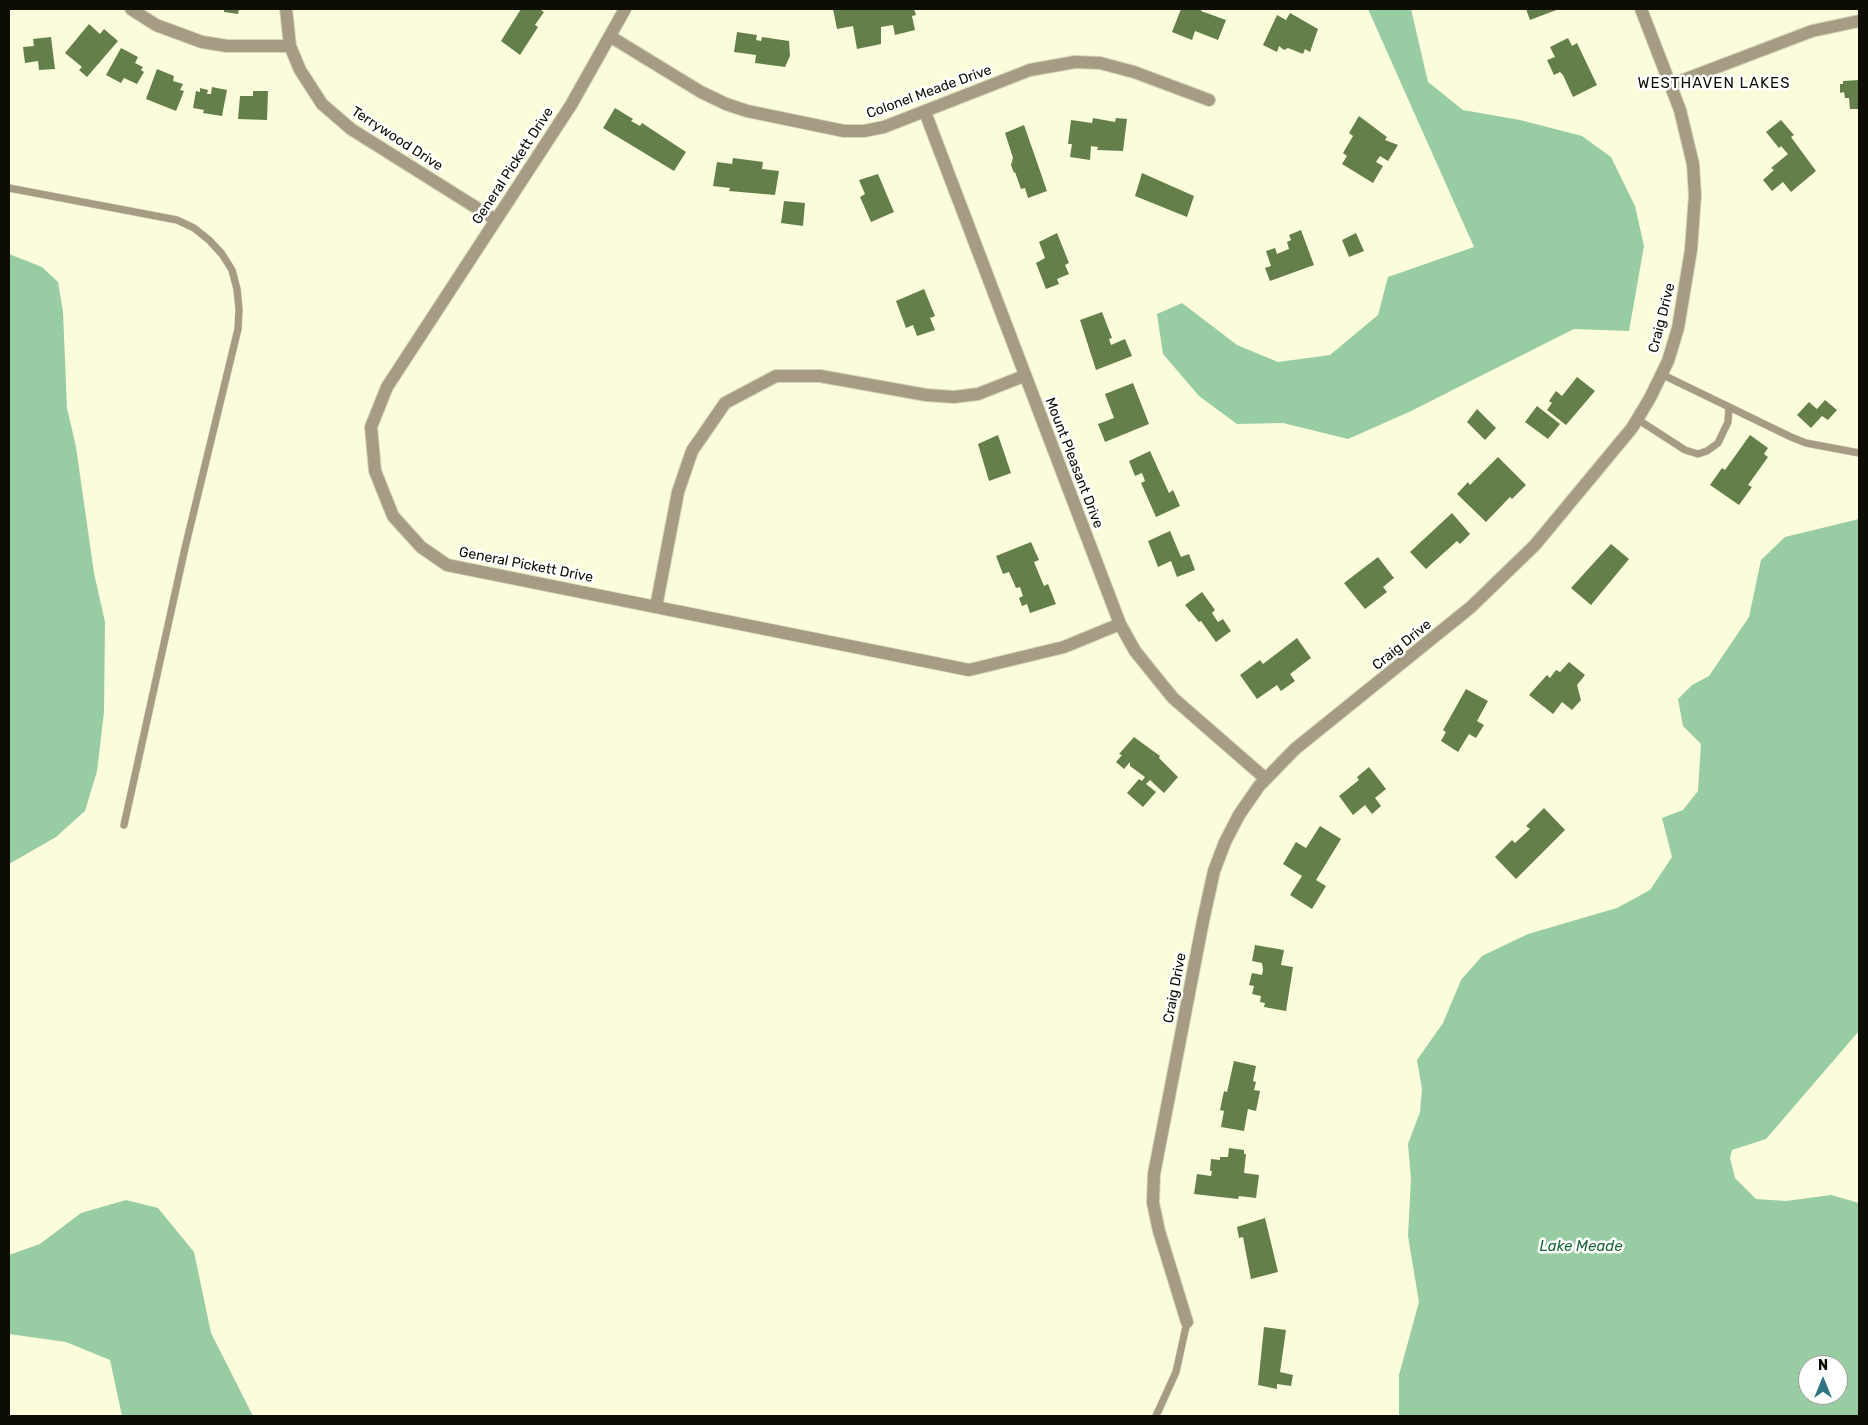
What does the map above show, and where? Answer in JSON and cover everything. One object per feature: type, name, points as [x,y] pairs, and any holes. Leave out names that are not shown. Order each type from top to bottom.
[{"type":"street","points":[[131,9],[156,25],[202,42],[227,46],[290,46]]},
{"type":"street","name":"Terrywood Drive","points":[[286,9],[290,46],[311,89],[335,117],[496,220]]},
{"type":"street","name":"General Pickett Drive","points":[[625,9],[571,105],[386,387],[371,427],[375,471],[394,516],[421,547],[447,565],[969,670],[1064,647],[1120,624]]},
{"type":"street","name":"Craig Drive","points":[[1187,1322],[1159,1231],[1153,1203],[1158,1147],[1214,871],[1225,842],[1239,815],[1266,778],[1326,723],[1423,648],[1535,545],[1585,487],[1637,419],[1661,374],[1678,328],[1691,250],[1694,195],[1688,140],[1670,85],[1641,9]]},
{"type":"street","points":[[1670,85],[1812,31],[1859,21]]},
{"type":"street","name":"Colonel Meade Drive","points":[[611,36],[701,92],[747,111],[844,131],[884,127],[1030,70],[1075,62],[1100,63],[1209,100]]},
{"type":"street","name":"Mount Pleasant Drive","points":[[925,112],[1120,624],[1135,651],[1173,698],[1266,778]]},
{"type":"street","points":[[656,607],[678,492],[692,451],[725,403],[776,376],[820,376],[926,395],[954,397],[986,392],[1024,376]]},
{"type":"lane","points":[[9,188],[176,220],[194,228],[222,254],[232,270],[237,289],[238,329],[185,548],[124,825]]},
{"type":"lane","points":[[1661,374],[1806,442],[1859,453]]},
{"type":"lane","points":[[1637,419],[1684,450],[1698,454],[1707,451],[1718,443],[1728,422],[1729,407]]},
{"type":"lane","points":[[1156,1416],[1176,1372],[1187,1322]]},
{"type":"water","points":[[1368,9],[1411,9],[1428,82],[1463,110],[1520,120],[1582,136],[1611,157],[1635,206],[1644,246],[1629,331],[1574,329],[1409,412],[1348,439],[1283,423],[1237,424],[1199,396],[1163,354],[1157,314],[1182,303],[1237,345],[1278,362],[1330,355],[1378,315],[1388,277],[1474,247]]},
{"type":"water","points":[[9,254],[42,267],[58,282],[63,312],[67,408],[76,447],[94,573],[105,622],[104,712],[97,771],[85,811],[56,837],[9,864]]},
{"type":"water","name":"Lake Meade","points":[[1859,519],[1859,1031],[1766,1139],[1732,1150],[1730,1158],[1735,1178],[1756,1199],[1786,1201],[1831,1195],[1859,1203],[1859,1416],[1399,1416],[1399,1375],[1419,1302],[1408,1236],[1411,1179],[1408,1144],[1420,1112],[1422,1089],[1417,1060],[1443,1023],[1461,980],[1482,956],[1528,934],[1617,908],[1650,890],[1672,857],[1662,818],[1683,810],[1698,791],[1701,744],[1683,726],[1678,699],[1692,685],[1709,676],[1749,617],[1761,560],[1785,537]]},
{"type":"water","points":[[126,1200],[158,1208],[194,1252],[211,1333],[253,1416],[122,1416],[110,1360],[66,1342],[9,1334],[9,1255],[40,1244],[81,1213]]},
{"type":"building","points":[[224,9],[239,9],[238,14],[224,12]]},
{"type":"building","points":[[521,9],[539,9],[544,12],[535,25],[538,27],[520,55],[501,41]]},
{"type":"building","points":[[833,9],[914,9],[916,15],[912,16],[915,30],[895,35],[893,25],[881,27],[881,44],[857,49],[853,26],[837,29]]},
{"type":"building","points":[[1181,9],[1202,9],[1201,11],[1226,20],[1218,40],[1195,31],[1192,40],[1172,32]]},
{"type":"building","points":[[1526,9],[1559,9],[1530,20]]},
{"type":"building","points":[[1290,13],[1318,29],[1310,52],[1305,49],[1303,54],[1288,48],[1284,50],[1279,46],[1277,52],[1263,45],[1277,15],[1286,20]]},
{"type":"building","points":[[89,24],[100,34],[104,29],[118,41],[87,77],[79,70],[82,67],[65,53]]},
{"type":"building","points":[[737,32],[757,35],[756,40],[761,41],[762,37],[789,41],[790,56],[785,67],[755,63],[756,55],[734,52]]},
{"type":"building","points":[[51,37],[55,69],[39,70],[38,61],[25,63],[23,47],[34,46],[33,39]]},
{"type":"building","points":[[1568,38],[1572,46],[1577,43],[1597,85],[1573,97],[1563,75],[1560,72],[1554,75],[1547,60],[1555,57],[1550,47]]},
{"type":"building","points":[[121,48],[138,57],[135,63],[143,67],[141,70],[144,72],[137,84],[124,78],[121,83],[106,75]]},
{"type":"building","points":[[157,69],[174,76],[173,81],[183,84],[180,90],[184,91],[176,111],[146,99]]},
{"type":"building","points":[[1859,80],[1859,109],[1850,109],[1849,98],[1845,98],[1844,92],[1840,93],[1840,84],[1843,84],[1843,81]]},
{"type":"building","points":[[212,87],[227,90],[222,116],[203,113],[204,110],[193,108],[196,91],[200,92],[200,88],[208,90],[207,94],[211,94]]},
{"type":"building","points":[[253,91],[268,91],[267,120],[238,119],[240,96],[253,96]]},
{"type":"building","points":[[615,108],[633,119],[631,121],[640,126],[642,123],[686,152],[674,171],[603,128]]},
{"type":"building","points":[[1359,116],[1387,137],[1385,140],[1398,145],[1388,161],[1380,156],[1376,162],[1383,166],[1373,183],[1342,164],[1347,156],[1343,153],[1353,136],[1349,133]]},
{"type":"building","points":[[1093,118],[1115,122],[1116,118],[1127,119],[1123,151],[1097,150],[1098,147],[1091,146],[1090,160],[1070,157],[1072,144],[1068,144],[1071,120],[1092,123]]},
{"type":"building","points":[[1781,120],[1794,135],[1791,137],[1816,171],[1791,192],[1783,182],[1772,191],[1763,180],[1774,170],[1771,168],[1788,154],[1781,146],[1779,148],[1766,132]]},
{"type":"building","points":[[1024,125],[1047,191],[1028,198],[1025,188],[1021,189],[1011,165],[1013,158],[1005,133]]},
{"type":"building","points":[[733,158],[763,162],[762,169],[779,171],[775,195],[729,191],[730,188],[713,186],[717,162],[732,164]]},
{"type":"building","points":[[1142,173],[1194,196],[1187,217],[1135,196]]},
{"type":"building","points":[[878,174],[894,212],[871,222],[860,197],[865,194],[859,180]]},
{"type":"building","points":[[784,201],[805,203],[803,226],[781,223]]},
{"type":"building","points":[[1301,230],[1314,265],[1270,281],[1265,268],[1271,266],[1266,251],[1275,248],[1277,254],[1289,249],[1287,242],[1291,240],[1289,235]]},
{"type":"building","points":[[1057,233],[1069,263],[1065,265],[1069,274],[1057,279],[1059,284],[1046,289],[1036,263],[1045,258],[1039,242]]},
{"type":"building","points":[[1356,233],[1364,251],[1349,257],[1342,240]]},
{"type":"building","points":[[924,289],[935,316],[930,318],[935,330],[917,336],[913,325],[906,328],[896,301]]},
{"type":"building","points":[[1102,312],[1112,338],[1109,339],[1111,345],[1125,339],[1132,356],[1096,370],[1080,320]]},
{"type":"building","points":[[1577,377],[1595,391],[1566,425],[1547,410],[1552,403],[1549,401],[1556,391],[1562,396]]},
{"type":"building","points":[[1133,383],[1149,424],[1105,442],[1098,424],[1114,418],[1105,394]]},
{"type":"building","points":[[1825,400],[1837,410],[1828,420],[1822,416],[1811,428],[1797,415],[1809,402],[1817,409]]},
{"type":"building","points":[[1537,406],[1560,424],[1548,439],[1525,422]]},
{"type":"building","points":[[1477,409],[1496,428],[1485,440],[1467,422]]},
{"type":"building","points":[[998,435],[1011,473],[989,481],[978,444]]},
{"type":"building","points":[[1750,435],[1768,448],[1764,454],[1768,457],[1748,485],[1752,487],[1739,505],[1710,485],[1722,468],[1725,470]]},
{"type":"building","points":[[1150,451],[1169,493],[1173,490],[1180,506],[1156,517],[1141,483],[1145,481],[1142,473],[1135,476],[1129,461]]},
{"type":"building","points":[[1498,457],[1526,485],[1512,499],[1510,497],[1486,522],[1457,494],[1468,482],[1470,485]]},
{"type":"building","points":[[1452,513],[1470,534],[1460,544],[1457,541],[1426,569],[1410,552]]},
{"type":"building","points":[[1170,531],[1181,557],[1189,554],[1195,570],[1177,577],[1171,561],[1158,567],[1148,541]]},
{"type":"building","points":[[1031,542],[1039,560],[1034,562],[1044,586],[1048,584],[1056,604],[1030,613],[1027,604],[1022,606],[1019,598],[1023,596],[1020,587],[1016,588],[1009,572],[1003,574],[996,556]]},
{"type":"building","points":[[1611,544],[1629,559],[1591,605],[1571,588]]},
{"type":"building","points":[[1378,557],[1394,578],[1383,587],[1387,592],[1365,609],[1344,583]]},
{"type":"building","points":[[1202,592],[1215,610],[1212,613],[1218,622],[1223,619],[1231,631],[1216,642],[1201,621],[1199,622],[1185,605]]},
{"type":"building","points":[[1297,638],[1311,658],[1290,674],[1295,681],[1281,691],[1277,685],[1257,699],[1240,675],[1260,660],[1263,664]]},
{"type":"building","points":[[1569,662],[1585,675],[1577,685],[1581,700],[1572,710],[1562,702],[1553,714],[1529,695],[1547,675],[1550,678],[1556,670],[1560,672]]},
{"type":"building","points":[[1466,689],[1488,701],[1477,721],[1484,725],[1476,738],[1469,734],[1458,752],[1441,741],[1446,732],[1443,730]]},
{"type":"building","points":[[1134,737],[1160,756],[1159,758],[1178,777],[1164,793],[1150,780],[1146,784],[1156,792],[1143,807],[1127,793],[1139,779],[1142,781],[1145,777],[1130,766],[1130,762],[1124,769],[1116,762],[1122,755],[1119,754]]},
{"type":"building","points":[[1369,767],[1386,789],[1375,798],[1381,806],[1372,814],[1365,805],[1353,815],[1339,796],[1359,780],[1357,777]]},
{"type":"building","points":[[1544,808],[1565,830],[1516,879],[1495,857],[1512,840],[1515,843],[1530,829],[1526,826]]},
{"type":"building","points":[[1320,826],[1341,839],[1316,880],[1326,886],[1312,909],[1290,895],[1302,876],[1283,864],[1296,842],[1306,848]]},
{"type":"building","points":[[1255,945],[1284,950],[1281,965],[1293,967],[1286,1011],[1264,1007],[1265,1003],[1260,1002],[1261,996],[1252,994],[1254,986],[1249,985],[1252,973],[1262,975],[1263,970],[1262,963],[1252,961]]},
{"type":"building","points":[[1234,1061],[1256,1066],[1253,1081],[1256,1082],[1254,1090],[1260,1091],[1256,1111],[1248,1109],[1244,1131],[1221,1127],[1224,1111],[1220,1110],[1224,1091],[1227,1092]]},
{"type":"building","points":[[1229,1148],[1244,1150],[1244,1154],[1246,1154],[1244,1173],[1259,1175],[1256,1198],[1239,1196],[1238,1199],[1194,1194],[1197,1174],[1211,1176],[1211,1159],[1220,1160],[1220,1157],[1228,1157]]},
{"type":"building","points":[[1265,1218],[1278,1272],[1251,1279],[1243,1237],[1239,1238],[1237,1227]]},
{"type":"building","points":[[1264,1327],[1286,1330],[1280,1372],[1293,1375],[1291,1386],[1277,1384],[1277,1389],[1258,1385]]},
{"type":"district","name":"WESTHAVEN LAKES","points":[[1714,84]]}]
